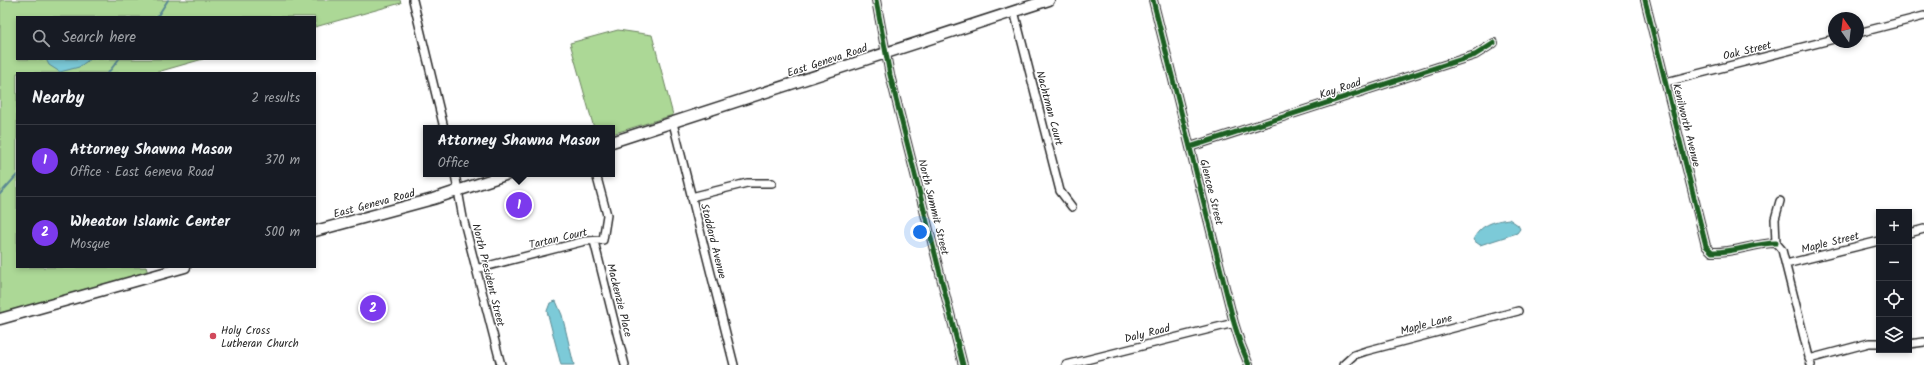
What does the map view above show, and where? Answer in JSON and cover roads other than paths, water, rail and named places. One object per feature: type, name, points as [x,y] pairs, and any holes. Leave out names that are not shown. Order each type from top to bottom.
[{"type":"main road","name":"East Geneva Road","points":[[615,141],[1049,0]]},
{"type":"main road","name":"East Geneva Road","points":[[316,231],[433,199],[499,177]]},
{"type":"main road","points":[[0,319],[181,268]]},
{"type":"street","points":[[413,0],[443,125]]},
{"type":"street","name":"North Summit Street","points":[[876,0],[886,53],[963,365]]},
{"type":"street","name":"Glencoe Street","points":[[1153,0],[1234,322],[1249,365]]},
{"type":"street","name":"Kenilworth Avenue","points":[[1645,0],[1706,246],[1712,252],[1724,253],[1764,243],[1776,243]]},
{"type":"street","name":"Nachtman Court","points":[[1014,11],[1060,191],[1072,207]]},
{"type":"street","points":[[1864,31],[1924,16]]},
{"type":"street","name":"Oak Street","points":[[1666,82],[1828,41]]},
{"type":"street","name":"Kay Road","points":[[1190,147],[1475,55],[1494,42]]},
{"type":"street","name":"Stoddard Avenue","points":[[673,123],[734,365]]},
{"type":"street","name":"North President Street","points":[[456,177],[476,269],[501,365]]},
{"type":"street","name":"Tartan Court","points":[[476,269],[585,241],[603,240],[607,215],[597,177]]},
{"type":"street","points":[[691,197],[747,183],[772,183]]},
{"type":"street","points":[[1780,201],[1775,219],[1776,243],[1782,250],[1810,362],[1869,343],[1876,343]]},
{"type":"street","points":[[1912,232],[1924,229]]},
{"type":"street","name":"Mackenzie Place","points":[[594,241],[625,365]]},
{"type":"street","name":"Maple Street","points":[[1786,264],[1876,242]]},
{"type":"street","name":"Maple Lane","points":[[1343,365],[1354,355],[1366,351],[1518,311]]},
{"type":"street","name":"Daly Road","points":[[1066,365],[1234,322]]},
{"type":"street","points":[[1912,344],[1924,342]]},
{"type":"water","points":[[46,60],[89,60],[79,67],[60,72],[49,65]]},
{"type":"water","points":[[1509,219],[1518,225],[1520,229],[1517,233],[1480,245],[1473,240],[1483,227],[1498,221]]},
{"type":"water","points":[[556,301],[562,315],[574,365],[561,365],[547,311],[550,303]]},
{"type":"waterway","points":[[158,16],[168,0]]},
{"type":"waterway","points":[[109,72],[118,60]]},
{"type":"waterway","points":[[0,194],[16,176]]},
{"type":"place","name":"Attorney Shawna Mason","points":[[519,205]]},
{"type":"place","name":"Wheaton Islamic Center","points":[[373,308]]},
{"type":"place","name":"Holy Cross Lutheran Church","points":[[213,336]]}]
